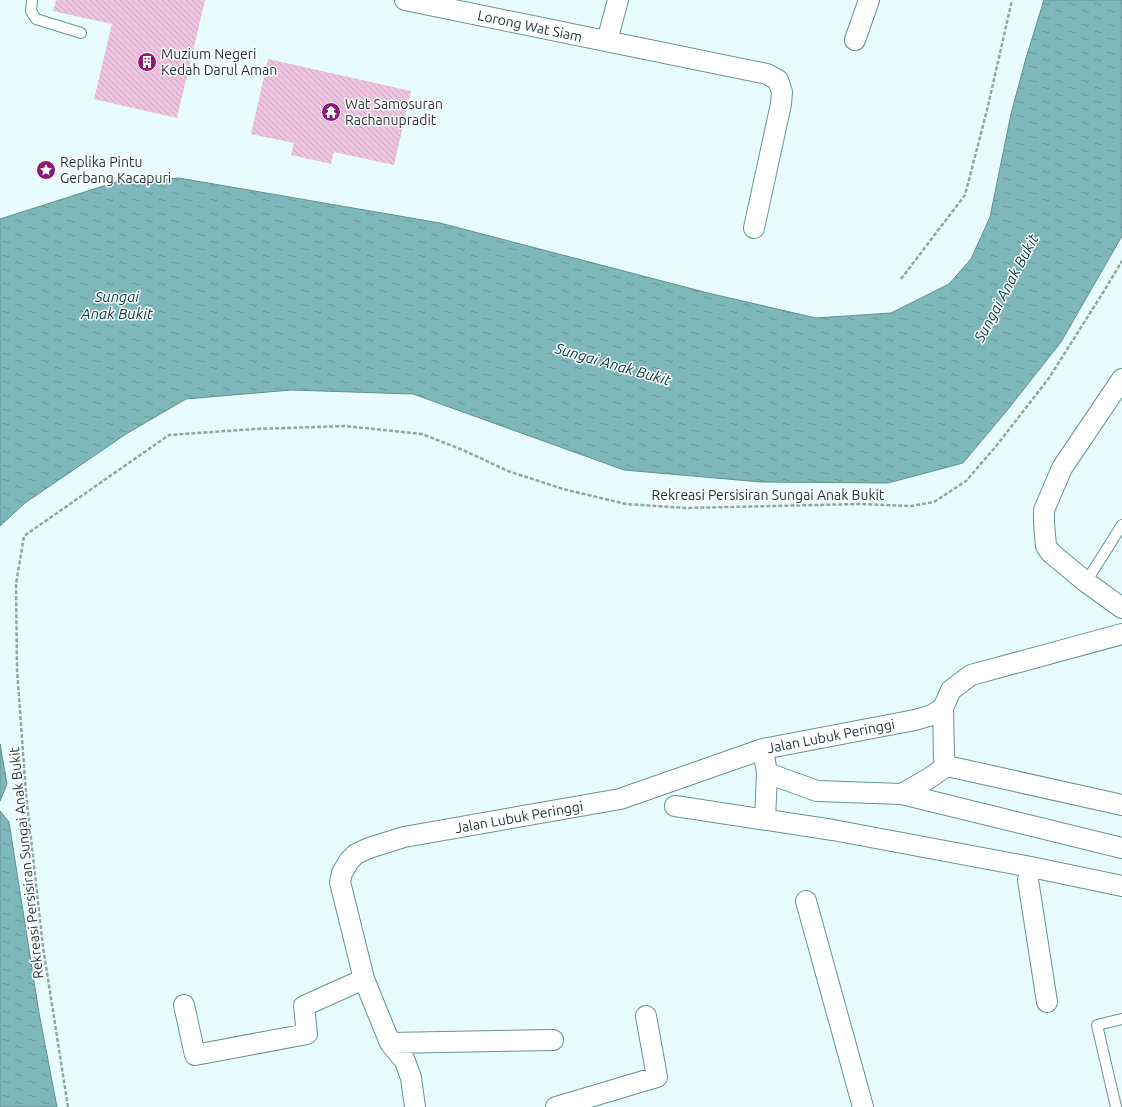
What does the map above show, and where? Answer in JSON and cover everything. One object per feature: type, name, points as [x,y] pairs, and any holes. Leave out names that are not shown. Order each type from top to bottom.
[{"type":"street","name":"Lorong Wat Siam","points":[[405,0],[425,2],[767,74],[778,80],[782,92],[781,104],[754,228]]},
{"type":"street","points":[[607,41],[618,0]]},
{"type":"street","points":[[855,40],[869,0]]},
{"type":"street","points":[[1122,379],[1062,468],[1044,510],[1046,546],[1051,553],[1086,582],[1122,608]]},
{"type":"street","points":[[946,766],[944,758],[943,708],[951,690],[971,676],[1122,634]]},
{"type":"street","name":"Jalan Lubuk Peringgi","points":[[415,1107],[411,1078],[405,1061],[390,1043],[364,979],[340,882],[342,873],[349,861],[356,854],[369,848],[404,837],[620,800],[763,749],[915,720],[932,715],[943,708]]},
{"type":"street","points":[[763,749],[766,773],[765,820]]},
{"type":"street","points":[[902,794],[928,779],[946,766],[1122,805]]},
{"type":"street","points":[[766,773],[817,791],[902,794],[1122,848]]},
{"type":"street","points":[[675,806],[833,830],[1031,867],[1122,886]]},
{"type":"street","points":[[1031,867],[1028,880],[1047,1002]]},
{"type":"street","points":[[806,901],[864,1107]]},
{"type":"street","points":[[184,1005],[195,1055],[307,1034],[304,1006],[364,979]]},
{"type":"street","points":[[556,1107],[657,1077],[646,1016]]},
{"type":"street","points":[[390,1043],[553,1040]]},
{"type":"lane","points":[[32,0],[31,11],[36,19],[81,33]]},
{"type":"lane","points":[[1086,582],[1122,525]]},
{"type":"lane","points":[[1116,1107],[1097,1025],[1122,1019]]},
{"type":"path","points":[[901,279],[965,195],[987,110],[1012,0]]},
{"type":"path","name":"Rekreasi Persisiran Sungai Anak Bukit","points":[[68,1107],[43,947],[26,794],[17,670],[16,623],[16,584],[24,536],[169,435],[255,429],[345,426],[422,434],[463,450],[508,471],[563,489],[626,504],[686,508],[859,504],[911,506],[934,502],[966,481],[997,445],[1050,378],[1122,261]]},
{"type":"water","name":"Sungai Anak Bukit","points":[[1044,0],[1122,0],[1122,236],[1061,342],[963,463],[888,483],[761,482],[624,470],[413,394],[291,390],[186,399],[126,434],[25,503],[0,526],[0,219],[116,182],[179,178],[440,223],[708,293],[816,318],[891,313],[949,284],[971,259],[990,217],[1011,114]]},
{"type":"water","points":[[0,744],[7,784],[0,801]]},
{"type":"water","points":[[0,811],[9,822],[39,1013],[57,1107],[0,1107]]},
{"type":"building","name":"Muzium Negeri Kedah Darul Aman","points":[[56,0],[205,0],[177,118],[94,99],[112,24],[53,11]]},
{"type":"building","name":"Wat Samosuran Rachanupradit","points":[[268,59],[411,91],[394,165],[334,152],[331,164],[291,155],[294,143],[251,134]]},
{"type":"place","name":"Muzium Negeri Kedah Darul Aman","points":[[147,62]]},
{"type":"place","name":"Wat Samosuran Rachanupradit","points":[[331,112]]},
{"type":"place","name":"Replika Pintu Gerbang Kacapuri","points":[[46,170]]}]
